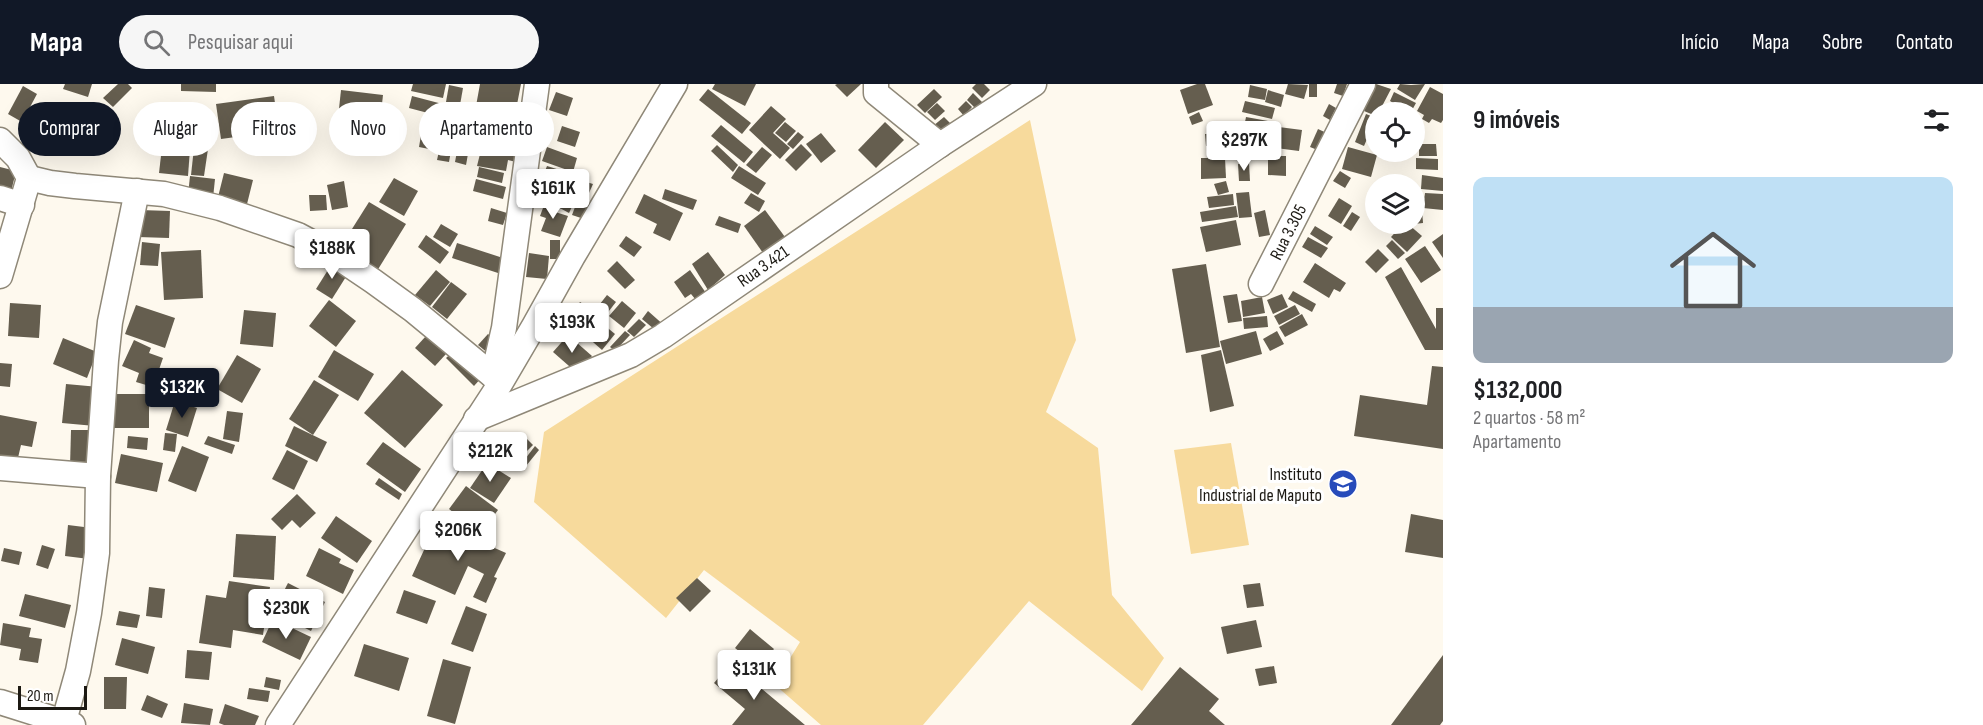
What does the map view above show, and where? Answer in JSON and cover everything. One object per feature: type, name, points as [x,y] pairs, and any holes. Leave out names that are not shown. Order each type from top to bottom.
[{"type":"street","points":[[496,380],[537,84]]},
{"type":"street","points":[[278,725],[476,419],[496,380],[675,84]]},
{"type":"street","name":"Rua 3.421","points":[[476,419],[631,355],[663,336],[940,145],[1034,84]]},
{"type":"street","name":"Rua 3.305","points":[[1261,284],[1364,84]]},
{"type":"street","points":[[876,85],[876,93],[940,145]]},
{"type":"street","points":[[0,140],[18,158],[29,178]]},
{"type":"street","points":[[29,178],[66,185],[164,194],[220,208],[298,235],[330,252],[413,310],[496,380]]},
{"type":"street","points":[[0,276],[11,202],[29,178]]},
{"type":"street","points":[[0,702],[69,723],[89,613],[97,553],[98,476],[105,360],[110,322],[137,190]]},
{"type":"street","points":[[0,468],[98,476]]},
{"type":"shaded area","points":[[1030,120],[1076,340],[1046,412],[1098,448],[1112,595],[1164,658],[1142,691],[1029,601],[923,725],[821,725],[774,684],[800,642],[704,570],[666,618],[534,502],[544,432]]},
{"type":"shaded area","points":[[1231,443],[1249,545],[1191,554],[1174,450]]},
{"type":"building","points":[[65,84],[92,84],[88,97],[63,89]]},
{"type":"building","points":[[118,84],[128,84],[132,88],[118,102],[107,102],[103,98]]},
{"type":"building","points":[[181,84],[216,84],[216,92],[181,91]]},
{"type":"building","points":[[413,84],[446,84],[443,98],[411,91]]},
{"type":"building","points":[[480,84],[521,84],[517,102],[477,102]]},
{"type":"building","points":[[715,84],[756,84],[745,106],[712,89]]},
{"type":"building","points":[[861,84],[847,97],[835,85]]},
{"type":"building","points":[[976,84],[984,84],[990,90],[982,98],[972,88]]},
{"type":"building","points":[[1197,84],[1205,84],[1213,105],[1188,114],[1180,90]]},
{"type":"building","points":[[1288,84],[1308,85],[1304,99],[1285,94]]},
{"type":"building","points":[[1309,84],[1317,84],[1317,97],[1309,97]]},
{"type":"building","points":[[1337,84],[1347,84],[1343,96],[1334,93]]},
{"type":"building","points":[[1376,84],[1391,89],[1384,102],[1368,102]]},
{"type":"building","points":[[1400,84],[1425,84],[1415,100],[1397,89]]},
{"type":"building","points":[[449,85],[463,88],[461,102],[446,102]]},
{"type":"building","points":[[1250,85],[1267,89],[1265,100],[1248,97]]},
{"type":"building","points":[[23,86],[37,94],[33,102],[18,102],[18,120],[8,114]]},
{"type":"building","points":[[1430,87],[1443,94],[1441,123],[1432,119],[1429,123],[1425,121],[1425,102],[1422,102]]},
{"type":"building","points":[[708,89],[751,123],[742,134],[699,100]]},
{"type":"building","points":[[934,89],[942,97],[925,113],[917,105]]},
{"type":"building","points":[[341,90],[383,95],[382,102],[340,102]]},
{"type":"building","points":[[1268,90],[1284,95],[1281,107],[1265,102]]},
{"type":"building","points":[[556,92],[573,98],[567,116],[554,112],[554,102],[552,102]]},
{"type":"building","points":[[1394,92],[1414,102],[1392,102],[1390,101]]},
{"type":"building","points":[[973,93],[983,103],[976,109],[967,100]]},
{"type":"building","points":[[274,96],[275,102],[231,102],[231,138],[221,139],[219,104]]},
{"type":"building","points":[[412,96],[435,102],[419,102],[419,111],[409,108]]},
{"type":"building","points":[[966,101],[972,107],[964,116],[958,109]]},
{"type":"building","points":[[1245,101],[1275,108],[1272,119],[1242,112]]},
{"type":"building","points":[[937,103],[945,111],[935,120],[927,112]]},
{"type":"building","points":[[1329,104],[1336,108],[1330,120],[1323,116]]},
{"type":"building","points":[[771,106],[786,119],[773,133],[790,148],[780,159],[749,130]]},
{"type":"building","points":[[1199,112],[1203,121],[1192,125],[1189,117]]},
{"type":"building","points":[[944,117],[951,124],[940,134],[933,126]]},
{"type":"building","points":[[1246,117],[1268,121],[1265,141],[1242,137]]},
{"type":"building","points":[[1365,117],[1365,144],[1364,146],[1355,142]]},
{"type":"building","points":[[1230,121],[1231,131],[1214,132],[1214,122]]},
{"type":"building","points":[[785,122],[796,131],[786,142],[775,133]]},
{"type":"building","points":[[885,122],[904,140],[876,168],[858,150]]},
{"type":"building","points":[[721,125],[753,152],[744,163],[711,136]]},
{"type":"building","points":[[562,126],[580,132],[575,147],[557,141]]},
{"type":"building","points":[[1271,126],[1302,130],[1299,151],[1269,147]]},
{"type":"building","points":[[1318,129],[1333,136],[1325,153],[1310,147]]},
{"type":"building","points":[[798,132],[804,137],[793,149],[787,144]]},
{"type":"building","points":[[821,133],[836,151],[821,163],[806,144]]},
{"type":"building","points":[[1229,133],[1229,145],[1206,146],[1205,134]]},
{"type":"building","points":[[801,144],[812,155],[796,171],[785,160]]},
{"type":"building","points":[[1425,144],[1436,144],[1437,156],[1425,156]]},
{"type":"building","points":[[717,145],[738,165],[733,172],[711,151]]},
{"type":"building","points":[[762,147],[772,155],[756,173],[746,165]]},
{"type":"building","points":[[1348,147],[1365,152],[1365,162],[1375,162],[1372,174],[1365,175],[1342,169]]},
{"type":"building","points":[[554,150],[577,158],[573,172],[542,161],[544,156],[554,156]]},
{"type":"building","points":[[161,156],[189,156],[188,176],[159,173]]},
{"type":"building","points":[[193,156],[207,156],[204,176],[191,175]]},
{"type":"building","points":[[438,156],[450,156],[449,162],[437,160]]},
{"type":"building","points":[[456,156],[468,156],[466,165],[455,162]]},
{"type":"building","points":[[480,156],[517,156],[516,162],[508,160],[506,171],[477,166]]},
{"type":"building","points":[[1268,156],[1286,156],[1286,176],[1268,175]]},
{"type":"building","points":[[1201,158],[1225,158],[1226,178],[1201,179]]},
{"type":"building","points":[[1425,158],[1438,159],[1438,170],[1416,169],[1416,162],[1425,162]]},
{"type":"building","points":[[1249,163],[1250,181],[1239,181],[1238,164]]},
{"type":"building","points":[[547,166],[576,175],[572,186],[543,176]]},
{"type":"building","points":[[739,166],[766,183],[758,195],[731,178]]},
{"type":"building","points":[[0,167],[16,171],[11,192],[0,190]]},
{"type":"building","points":[[479,167],[504,173],[502,183],[477,177]]},
{"type":"building","points":[[1340,171],[1351,178],[1345,188],[1333,181]]},
{"type":"building","points":[[224,173],[253,180],[246,208],[217,201]]},
{"type":"building","points":[[1425,175],[1443,178],[1443,191],[1425,189]]},
{"type":"building","points":[[190,176],[215,179],[213,198],[188,195]]},
{"type":"building","points":[[394,178],[418,191],[404,216],[379,202]]},
{"type":"building","points":[[476,179],[506,187],[503,199],[473,191]]},
{"type":"building","points":[[580,180],[593,184],[589,193],[577,189]]},
{"type":"building","points":[[344,181],[348,207],[332,210],[327,185]]},
{"type":"building","points":[[1226,181],[1229,192],[1218,195],[1214,184]]},
{"type":"building","points":[[565,186],[579,192],[569,213],[556,206]]},
{"type":"building","points":[[665,189],[697,200],[693,210],[662,199]]},
{"type":"building","points":[[1249,192],[1252,217],[1239,218],[1236,193]]},
{"type":"building","points":[[751,193],[765,201],[759,212],[744,203]]},
{"type":"building","points":[[1425,193],[1443,194],[1443,210],[1425,208]]},
{"type":"building","points":[[644,194],[683,213],[670,241],[653,233],[657,224],[635,213]]},
{"type":"building","points":[[1233,194],[1234,205],[1209,208],[1207,197]]},
{"type":"building","points":[[309,195],[326,195],[327,210],[310,211]]},
{"type":"building","points":[[1339,198],[1352,206],[1341,224],[1328,216]]},
{"type":"building","points":[[578,199],[589,203],[584,219],[572,215]]},
{"type":"building","points":[[546,200],[555,203],[552,211],[568,216],[560,237],[541,231],[546,218],[540,216]]},
{"type":"building","points":[[369,202],[406,224],[377,271],[340,248]]},
{"type":"building","points":[[1236,206],[1238,217],[1202,222],[1200,212]]},
{"type":"building","points":[[491,208],[507,213],[503,225],[488,221]]},
{"type":"building","points":[[140,210],[170,211],[169,238],[138,237]]},
{"type":"building","points":[[765,210],[785,237],[763,253],[744,226]]},
{"type":"building","points":[[1265,210],[1270,235],[1259,237],[1254,213]]},
{"type":"building","points":[[1352,212],[1360,217],[1351,231],[1343,226]]},
{"type":"building","points":[[719,216],[741,224],[738,233],[715,225]]},
{"type":"building","points":[[1236,220],[1241,245],[1206,252],[1200,227]]},
{"type":"building","points":[[441,224],[458,234],[450,247],[433,237]]},
{"type":"building","points":[[1315,226],[1333,237],[1327,245],[1310,234]]},
{"type":"building","points":[[1394,234],[1420,234],[1422,236],[1407,252],[1391,237]]},
{"type":"building","points":[[1443,234],[1443,258],[1432,242]]},
{"type":"building","points":[[426,235],[449,252],[440,264],[418,247]]},
{"type":"building","points":[[626,236],[642,247],[634,257],[619,246]]},
{"type":"building","points":[[1308,237],[1328,248],[1321,258],[1302,247]]},
{"type":"building","points":[[550,240],[560,240],[560,259],[550,259]]},
{"type":"building","points":[[1392,240],[1405,253],[1398,259],[1386,246]]},
{"type":"building","points":[[142,242],[160,244],[158,266],[140,265]]},
{"type":"building","points":[[457,243],[503,258],[498,273],[452,258]]},
{"type":"building","points":[[1425,246],[1441,270],[1421,283],[1405,259]]},
{"type":"building","points":[[1378,249],[1389,260],[1376,273],[1365,262]]},
{"type":"building","points":[[201,250],[203,298],[164,300],[161,252]]},
{"type":"building","points":[[708,252],[725,275],[708,290],[692,264]]},
{"type":"building","points":[[529,253],[549,256],[547,279],[526,277]]},
{"type":"building","points":[[617,261],[635,280],[625,289],[607,271]]},
{"type":"building","points":[[333,262],[349,272],[332,299],[316,289]]},
{"type":"building","points":[[1315,263],[1346,283],[1340,292],[1334,289],[1329,298],[1303,282]]},
{"type":"building","points":[[1206,264],[1220,347],[1186,353],[1172,269]]},
{"type":"building","points":[[1401,267],[1436,329],[1436,308],[1443,308],[1443,350],[1425,350],[1385,277]]},
{"type":"building","points":[[436,270],[450,282],[430,306],[415,295]]},
{"type":"building","points":[[690,270],[706,293],[696,300],[691,294],[685,298],[674,282]]},
{"type":"building","points":[[451,282],[467,294],[447,319],[432,307]]},
{"type":"building","points":[[1293,291],[1316,304],[1312,312],[1288,299]]},
{"type":"building","points":[[1237,294],[1242,321],[1228,323],[1223,296]]},
{"type":"building","points":[[1282,294],[1288,307],[1273,314],[1267,300]]},
{"type":"building","points":[[607,295],[616,302],[605,316],[596,309]]},
{"type":"building","points":[[1262,297],[1265,313],[1243,317],[1241,301]]},
{"type":"building","points":[[329,300],[356,321],[336,347],[309,326]]},
{"type":"building","points":[[622,301],[636,313],[624,328],[609,316]]},
{"type":"building","points":[[580,302],[594,311],[576,336],[563,327]]},
{"type":"building","points":[[10,303],[41,305],[39,338],[8,336]]},
{"type":"building","points":[[136,305],[175,318],[165,348],[125,334]]},
{"type":"building","points":[[1295,305],[1300,314],[1279,325],[1274,316]]},
{"type":"building","points":[[244,310],[276,313],[273,347],[240,344]]},
{"type":"building","points":[[648,311],[666,327],[660,334],[642,319]]},
{"type":"building","points":[[1302,314],[1308,325],[1285,337],[1279,327]]},
{"type":"building","points":[[1267,316],[1268,327],[1244,329],[1243,318]]},
{"type":"building","points":[[639,319],[646,325],[634,337],[627,331]]},
{"type":"building","points":[[598,320],[615,334],[602,350],[585,335]]},
{"type":"building","points":[[625,331],[630,335],[615,351],[610,347]]},
{"type":"building","points":[[1256,331],[1262,354],[1226,364],[1220,341]]},
{"type":"building","points":[[1277,331],[1284,344],[1270,351],[1263,339]]},
{"type":"building","points":[[488,334],[499,343],[489,354],[478,345]]},
{"type":"building","points":[[568,335],[592,356],[577,373],[553,352]]},
{"type":"building","points":[[426,336],[446,354],[435,366],[415,348]]},
{"type":"building","points":[[63,338],[97,352],[87,378],[53,364]]},
{"type":"building","points":[[134,340],[151,348],[149,353],[163,358],[153,387],[136,382],[139,373],[122,366]]},
{"type":"building","points":[[334,350],[374,374],[358,401],[318,377]]},
{"type":"building","points":[[455,350],[482,377],[474,386],[446,358]]},
{"type":"building","points":[[1221,350],[1234,406],[1210,412],[1201,355]]},
{"type":"building","points":[[237,355],[261,369],[242,403],[217,389]]},
{"type":"building","points":[[0,363],[12,364],[10,387],[0,386]]},
{"type":"building","points":[[1432,366],[1443,367],[1443,449],[1354,436],[1360,395],[1427,405]]},
{"type":"building","points":[[402,370],[443,405],[405,448],[364,413]]},
{"type":"building","points":[[314,380],[339,395],[313,435],[289,419]]},
{"type":"building","points":[[66,384],[99,387],[95,426],[62,423]]},
{"type":"building","points":[[111,394],[149,394],[149,428],[111,428]]},
{"type":"building","points":[[175,401],[197,408],[188,437],[166,430]]},
{"type":"building","points":[[227,411],[243,413],[239,442],[223,439]]},
{"type":"building","points":[[0,415],[37,422],[32,447],[21,445],[17,462],[0,458]]},
{"type":"building","points":[[294,426],[327,442],[317,462],[285,446]]},
{"type":"building","points":[[71,430],[95,430],[94,468],[70,467]]},
{"type":"building","points":[[165,433],[177,434],[175,452],[163,450]]},
{"type":"building","points":[[128,436],[148,438],[147,450],[127,448]]},
{"type":"building","points":[[208,436],[235,445],[232,454],[204,444]]},
{"type":"building","points":[[525,437],[533,445],[518,460],[510,452]]},
{"type":"building","points":[[499,440],[509,448],[500,459],[490,452]]},
{"type":"building","points":[[383,442],[421,469],[405,492],[366,464]]},
{"type":"building","points":[[182,446],[209,457],[196,492],[168,481]]},
{"type":"building","points":[[535,446],[539,450],[526,466],[522,463]]},
{"type":"building","points":[[287,450],[308,461],[294,490],[272,479]]},
{"type":"building","points":[[121,454],[163,463],[157,492],[115,483]]},
{"type":"building","points":[[487,463],[511,478],[494,503],[470,488]]},
{"type":"building","points":[[379,478],[402,494],[399,500],[375,484]]},
{"type":"building","points":[[466,486],[498,510],[480,534],[449,509]]},
{"type":"building","points":[[297,494],[316,513],[300,528],[292,520],[282,530],[271,519]]},
{"type":"building","points":[[1411,514],[1443,520],[1443,558],[1405,552]]},
{"type":"building","points":[[336,516],[372,541],[357,563],[321,538]]},
{"type":"building","points":[[436,524],[506,553],[494,577],[497,578],[486,603],[473,597],[484,574],[468,566],[455,595],[412,576]]},
{"type":"building","points":[[68,525],[92,528],[89,559],[65,556]]},
{"type":"building","points":[[236,534],[276,536],[274,580],[233,577]]},
{"type":"building","points":[[42,545],[55,549],[48,569],[36,565]]},
{"type":"building","points":[[4,548],[22,552],[19,565],[1,561]]},
{"type":"building","points":[[319,548],[341,559],[339,563],[354,570],[343,594],[306,576]]},
{"type":"building","points":[[697,578],[711,591],[690,612],[676,598]]},
{"type":"building","points":[[229,581],[270,587],[263,635],[233,630],[231,648],[199,643],[206,595],[226,598]]},
{"type":"building","points":[[288,583],[325,602],[311,631],[273,612]]},
{"type":"building","points":[[1260,583],[1264,606],[1247,608],[1243,585]]},
{"type":"building","points":[[149,587],[165,589],[162,618],[146,616]]},
{"type":"building","points":[[404,590],[436,601],[427,624],[396,613]]},
{"type":"building","points":[[25,594],[71,605],[65,628],[19,616]]},
{"type":"building","points":[[466,606],[487,614],[473,652],[451,644]]},
{"type":"building","points":[[119,611],[140,615],[137,628],[116,625]]},
{"type":"building","points":[[273,619],[311,637],[300,660],[262,642]]},
{"type":"building","points":[[1256,620],[1262,647],[1227,654],[1221,627]]},
{"type":"building","points":[[3,623],[31,628],[29,637],[42,639],[38,663],[19,660],[21,649],[0,645]]},
{"type":"building","points":[[750,629],[774,649],[759,667],[735,648]]},
{"type":"building","points":[[122,638],[155,647],[148,674],[115,665]]},
{"type":"building","points":[[364,644],[409,658],[399,691],[354,676]]},
{"type":"building","points":[[187,650],[212,652],[209,680],[185,678]]},
{"type":"building","points":[[1443,655],[1443,721],[1440,725],[1391,725]]},
{"type":"building","points":[[443,659],[471,667],[455,724],[427,716]]},
{"type":"building","points":[[731,663],[805,725],[732,725],[745,709],[714,683]]},
{"type":"building","points":[[1274,666],[1277,683],[1259,686],[1255,669]]},
{"type":"building","points":[[1180,667],[1219,699],[1209,711],[1225,725],[1131,725]]},
{"type":"building","points":[[104,677],[127,677],[126,709],[104,709]]},
{"type":"building","points":[[266,677],[281,680],[279,690],[264,687]]},
{"type":"building","points":[[249,688],[270,691],[268,702],[247,699]]},
{"type":"building","points":[[147,695],[168,704],[162,718],[141,710]]},
{"type":"building","points":[[184,703],[213,709],[210,725],[181,723]]},
{"type":"building","points":[[225,704],[259,716],[255,725],[219,723]]},
{"type":"place","name":"Instituto Industrial de Maputo","points":[[1343,484]]}]
